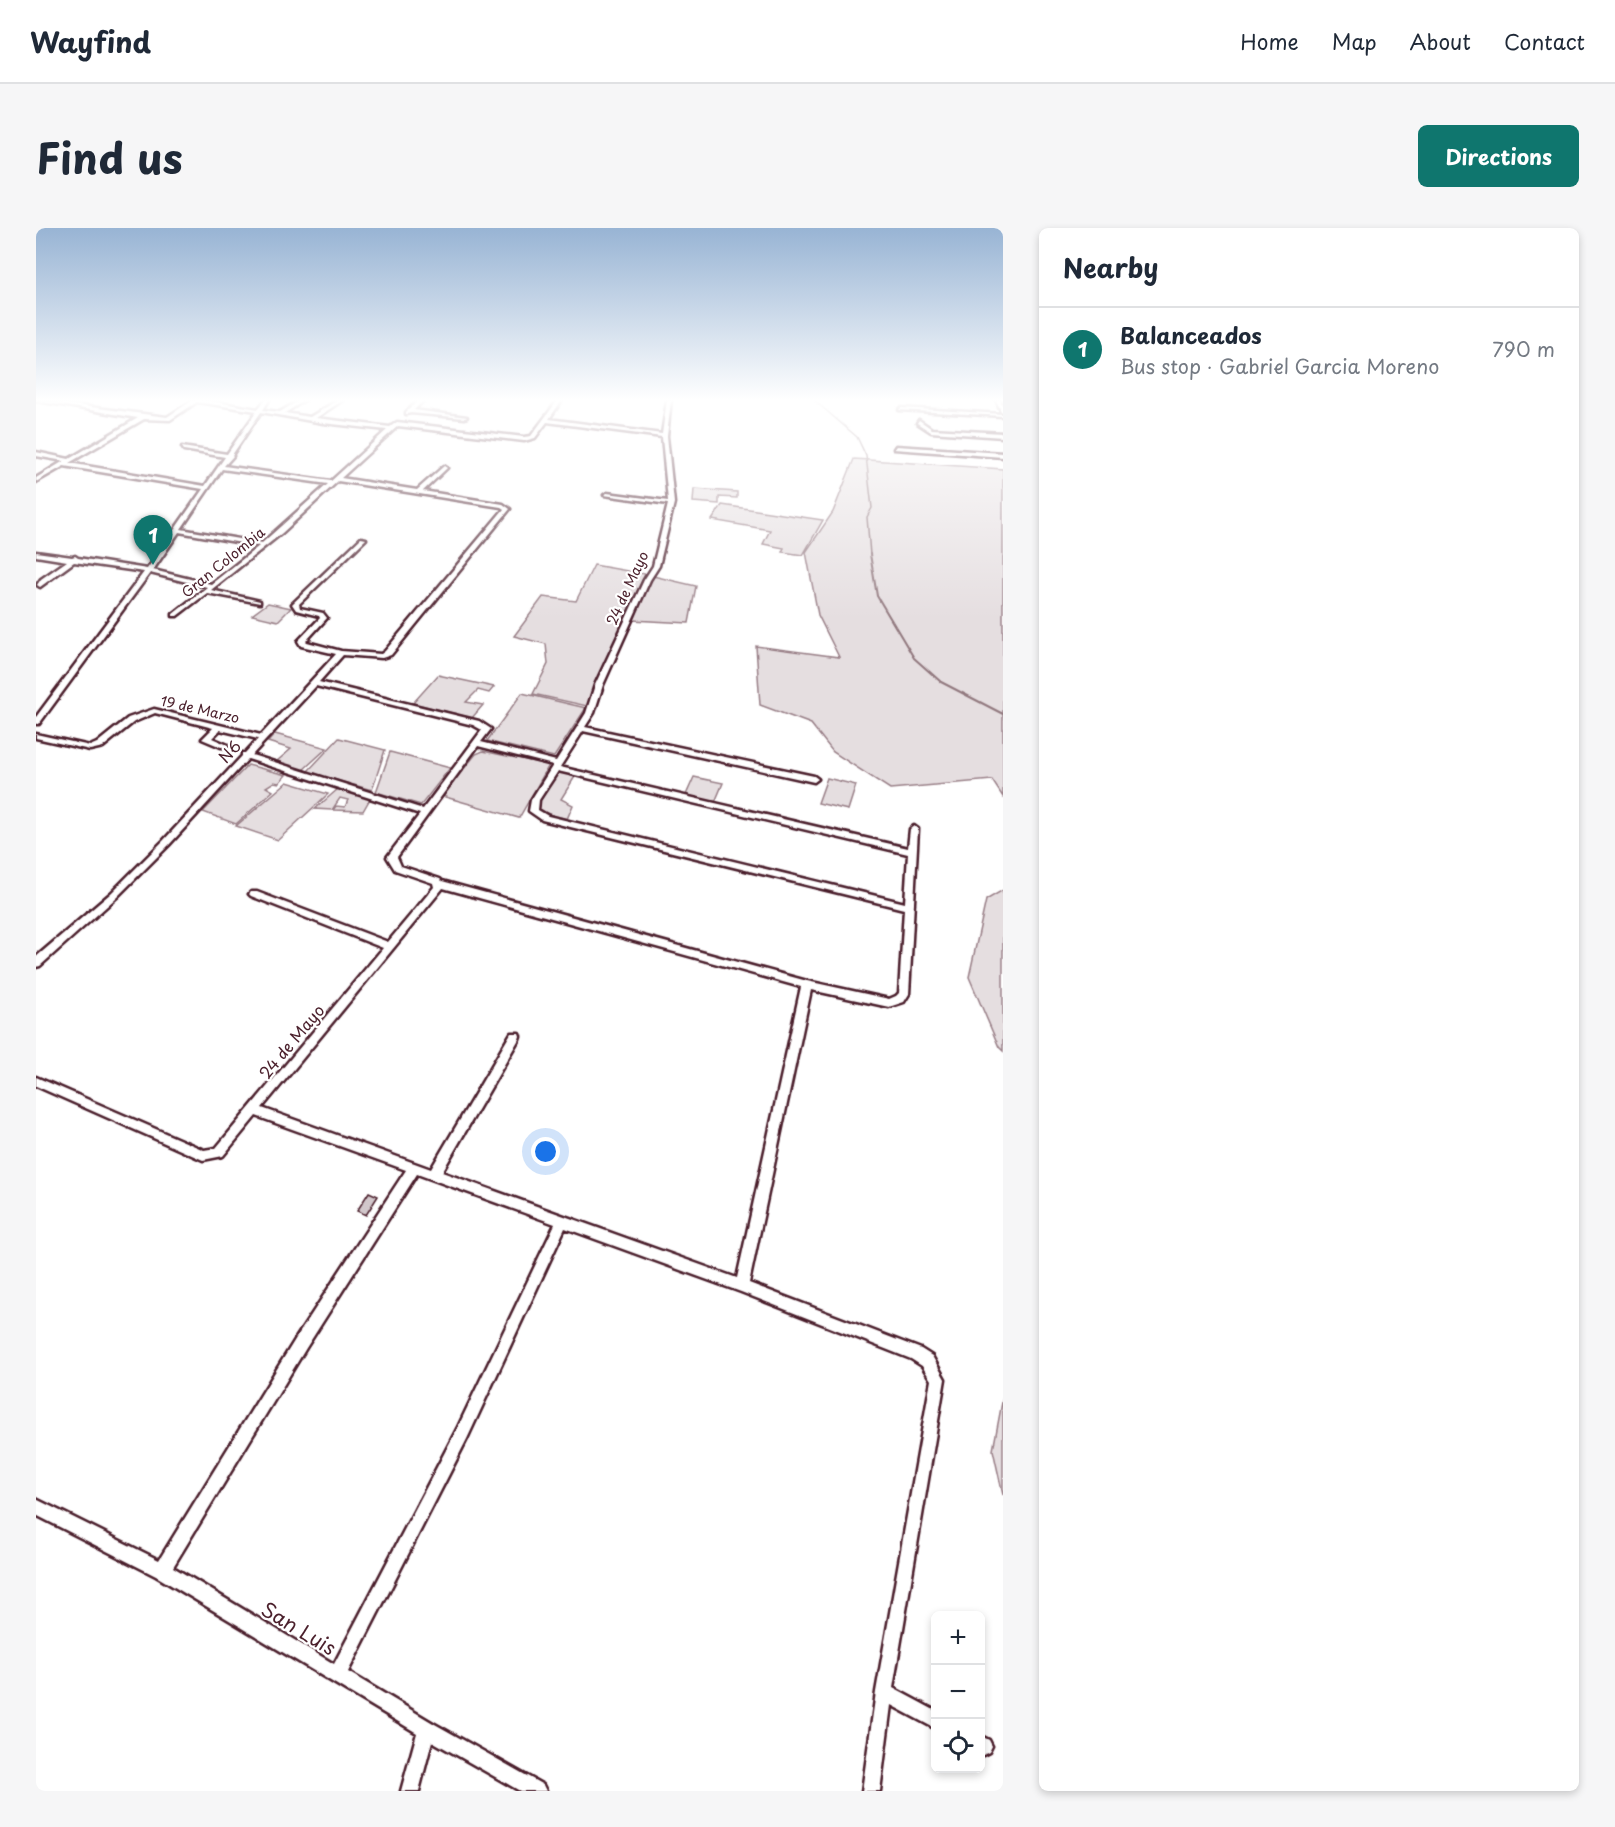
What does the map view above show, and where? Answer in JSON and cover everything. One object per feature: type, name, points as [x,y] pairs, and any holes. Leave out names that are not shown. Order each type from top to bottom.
[{"type":"street","points":[[125,473],[207,488]]},
{"type":"street","points":[[36,722],[149,571],[218,473]]},
{"type":"street","points":[[270,473],[419,492],[503,506],[507,509],[388,653],[382,656],[341,653],[304,644],[302,641],[306,635],[324,618],[321,614],[295,607],[295,604],[363,539]]},
{"type":"street","name":"Gran Colombia","points":[[175,615],[264,545],[343,473]]},
{"type":"street","points":[[419,492],[439,473]]},
{"type":"street","name":"24 de Mayo","points":[[668,473],[671,503],[656,566],[646,580],[599,685],[593,707],[534,804],[533,811],[544,818],[909,907]]},
{"type":"street","points":[[607,495],[671,503]]},
{"type":"street","points":[[178,530],[264,545]]},
{"type":"street","points":[[36,554],[75,558],[149,571],[212,586]]},
{"type":"street","points":[[40,585],[43,580],[75,558]]},
{"type":"street","points":[[206,591],[258,602]]},
{"type":"street","name":"N6","points":[[36,963],[121,887],[182,826],[341,653]]},
{"type":"street","points":[[314,683],[476,723],[487,729],[392,857],[392,861],[398,868],[440,884],[807,985],[889,1003],[900,999],[904,994],[914,829]]},
{"type":"street","name":"19 de Marzo","points":[[36,736],[90,748],[100,745],[131,720],[154,711],[262,738]]},
{"type":"street","points":[[219,727],[206,740],[224,745]]},
{"type":"street","points":[[581,728],[814,779]]},
{"type":"street","points":[[478,744],[556,768],[911,852]]},
{"type":"street","points":[[245,755],[424,812]]},
{"type":"street","name":"24 de Mayo","points":[[36,1081],[203,1155],[214,1155],[224,1149],[440,884]]},
{"type":"street","points":[[254,894],[389,946]]},
{"type":"street","points":[[742,1286],[807,985]]},
{"type":"street","points":[[433,1176],[515,1036]]},
{"type":"street","points":[[254,1110],[742,1286],[927,1360],[938,1379],[884,1692],[871,1791]]},
{"type":"street","points":[[162,1570],[301,1343],[414,1168]]},
{"type":"street","points":[[337,1675],[462,1434],[562,1222]]},
{"type":"street","name":"San Luis","points":[[36,1507],[162,1570],[427,1730],[537,1791]]},
{"type":"street","points":[[884,1692],[934,1719]]},
{"type":"street","points":[[410,1791],[427,1730]]},
{"type":"shaded area","points":[[848,473],[1003,473],[1003,797],[992,780],[890,789],[833,752],[811,724],[760,705],[756,646],[839,657],[818,615],[806,552],[833,512]]},
{"type":"shaded area","points":[[694,489],[737,492],[737,498],[719,497],[719,504],[693,502]]},
{"type":"shaded area","points":[[722,505],[823,520],[803,555],[782,552],[784,548],[763,544],[770,530],[712,520]]},
{"type":"shaded area","points":[[594,565],[645,574],[587,706],[533,694],[548,664],[546,644],[514,636],[543,597],[576,601]]},
{"type":"shaded area","points":[[653,576],[696,586],[689,623],[632,620]]},
{"type":"shaded area","points":[[268,603],[291,608],[278,621],[252,615]]},
{"type":"shaded area","points":[[438,675],[494,687],[489,693],[478,690],[466,702],[483,705],[472,718],[413,703]]},
{"type":"shaded area","points":[[522,693],[586,708],[554,757],[487,741]]},
{"type":"shaded area","points":[[275,734],[327,748],[303,770],[276,762],[291,749],[268,742]]},
{"type":"shaded area","points":[[339,738],[385,750],[372,790],[307,772]]},
{"type":"shaded area","points":[[483,751],[549,765],[519,818],[442,796],[476,754]]},
{"type":"shaded area","points":[[390,752],[450,768],[421,805],[376,792]]},
{"type":"shaded area","points":[[248,765],[286,775],[279,783],[274,782],[266,787],[273,791],[236,824],[203,812]]},
{"type":"shaded area","points":[[557,772],[576,775],[561,799],[573,805],[567,819],[539,811],[540,799]]},
{"type":"shaded area","points":[[694,777],[723,783],[715,802],[686,795]]},
{"type":"shaded area","points":[[827,778],[856,785],[848,810],[818,803]]},
{"type":"shaded area","points":[[287,782],[328,794],[278,840],[236,826]]},
{"type":"shaded area","points":[[338,789],[371,797],[363,811],[333,810],[336,806],[345,807],[348,800],[340,798],[332,810],[315,809]]},
{"type":"shaded area","points":[[1003,890],[1003,1051],[999,1047],[969,977],[986,900]]},
{"type":"shaded area","points":[[1003,1397],[1003,1495],[993,1450]]},
{"type":"building","points":[[369,1192],[378,1196],[366,1215],[357,1211]]},
{"type":"waterway","points":[[868,473],[872,508],[867,517],[870,555]]},
{"type":"waterway","points":[[870,554],[877,596],[914,658],[941,682],[1003,714]]},
{"type":"place","name":"Balanceados","points":[[153,565]]}]
